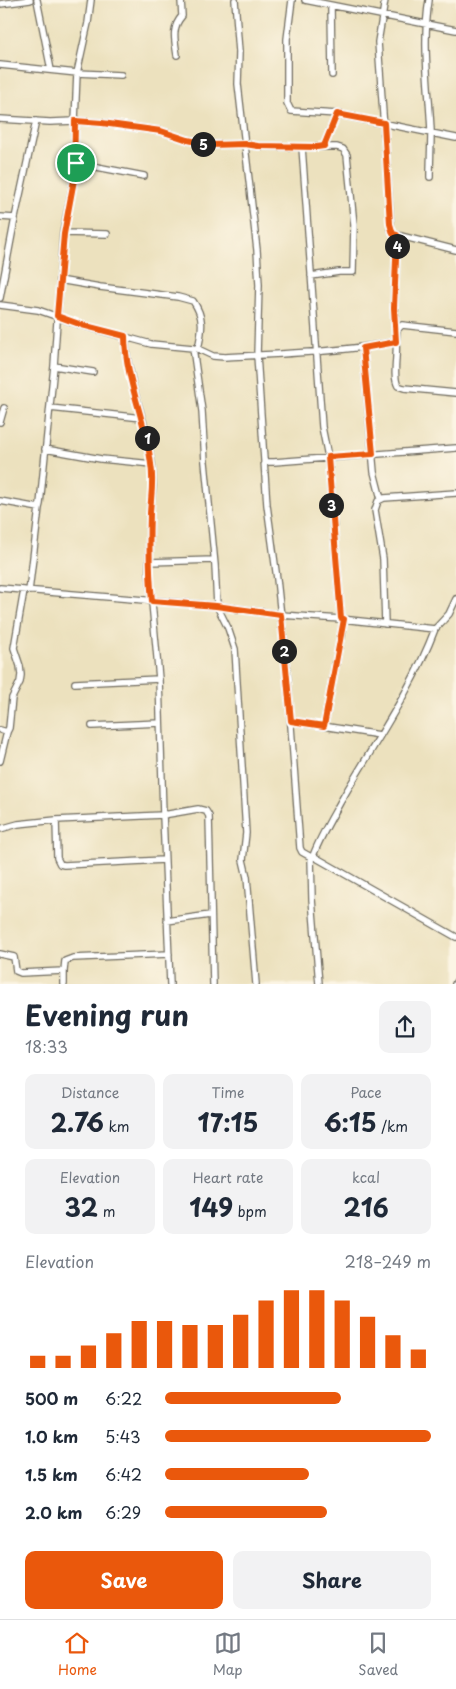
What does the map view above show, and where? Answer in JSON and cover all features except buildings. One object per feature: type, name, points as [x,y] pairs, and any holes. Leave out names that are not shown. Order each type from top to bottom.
[{"type":"street","points":[[0,4],[30,0]]},
{"type":"street","points":[[37,0],[51,70]]},
{"type":"street","points":[[0,761],[3,731],[10,721],[12,698],[20,682],[21,675],[14,648],[26,590],[39,508],[54,366],[59,280],[64,234],[76,163],[77,73],[88,23],[90,0]]},
{"type":"street","points":[[177,55],[175,29],[177,21],[182,16],[181,0]]},
{"type":"street","points":[[235,0],[239,52],[238,84],[257,250],[259,285],[257,355],[267,505],[281,615],[300,848],[302,852],[456,937]]},
{"type":"street","points":[[292,0],[287,39],[288,108],[294,112],[337,114],[456,138]]},
{"type":"street","points":[[304,0],[456,30]]},
{"type":"street","points":[[385,0],[378,42],[390,224],[393,234],[456,250]]},
{"type":"street","points":[[429,0],[425,25],[431,134],[429,155],[430,177]]},
{"type":"street","points":[[331,6],[332,75]]},
{"type":"street","points":[[0,65],[77,73],[121,75]]},
{"type":"street","points":[[324,146],[337,114]]},
{"type":"street","points":[[0,119],[102,123],[161,131],[211,145],[324,146],[343,149],[347,155],[354,225],[353,272],[311,276]]},
{"type":"street","points":[[0,298],[36,121]]},
{"type":"street","points":[[302,147],[322,427],[328,457],[342,619],[324,726]]},
{"type":"street","points":[[76,163],[144,176]]},
{"type":"street","points":[[0,217],[15,218]]},
{"type":"street","points":[[64,234],[107,234]]},
{"type":"street","points":[[397,235],[394,308],[397,357],[395,376],[398,386],[456,393]]},
{"type":"street","points":[[59,280],[178,297],[193,302],[202,317],[196,348],[202,411],[204,462],[214,560],[216,606],[228,628],[235,649],[246,833],[243,860],[247,877],[256,984]]},
{"type":"street","points":[[0,305],[27,308],[151,344],[196,348],[213,356],[363,348],[396,342]]},
{"type":"street","points":[[396,334],[399,328],[408,325],[456,331]]},
{"type":"street","points":[[125,336],[132,382],[152,464],[153,486],[150,510],[149,562],[159,679],[164,860],[170,984]]},
{"type":"street","points":[[363,348],[374,472],[381,499]]},
{"type":"street","points":[[54,366],[93,372]]},
{"type":"street","points":[[0,422],[4,408]]},
{"type":"street","points":[[50,408],[142,418]]},
{"type":"street","points":[[264,462],[456,448]]},
{"type":"street","points":[[45,449],[116,461],[152,464]]},
{"type":"street","points":[[386,624],[383,558],[375,510],[376,504],[381,499],[456,494]]},
{"type":"street","points":[[0,501],[39,508]]},
{"type":"street","points":[[149,562],[214,560]]},
{"type":"street","points":[[0,588],[216,606],[281,615],[342,619],[435,629]]},
{"type":"street","points":[[319,984],[312,900],[312,856],[427,651],[435,629],[449,614],[456,599]]},
{"type":"street","points":[[75,683],[159,679]]},
{"type":"street","points":[[291,721],[380,735]]},
{"type":"street","points":[[92,726],[160,723]]},
{"type":"street","points":[[0,829],[18,824],[56,820],[163,815],[198,809],[206,811],[208,816],[213,984]]},
{"type":"street","points":[[56,820],[60,864],[74,865],[164,860]]},
{"type":"street","points":[[167,921],[210,915]]},
{"type":"street","points":[[0,954],[14,956],[16,971],[21,973],[64,972]]},
{"type":"street","points":[[64,984],[65,961],[73,958],[169,954]]},
{"type":"route","points":[[337,114],[384,123],[390,224],[393,234],[397,235],[394,308],[396,342],[363,348],[373,454],[328,457],[341,618],[344,619],[324,726],[291,721],[281,615],[216,606],[152,601],[149,570],[150,510],[153,486],[152,464],[127,358],[125,336],[82,325],[57,316],[64,234],[76,163],[75,121],[161,131],[211,145],[245,144],[253,146],[302,147],[324,146],[337,114]]}]
